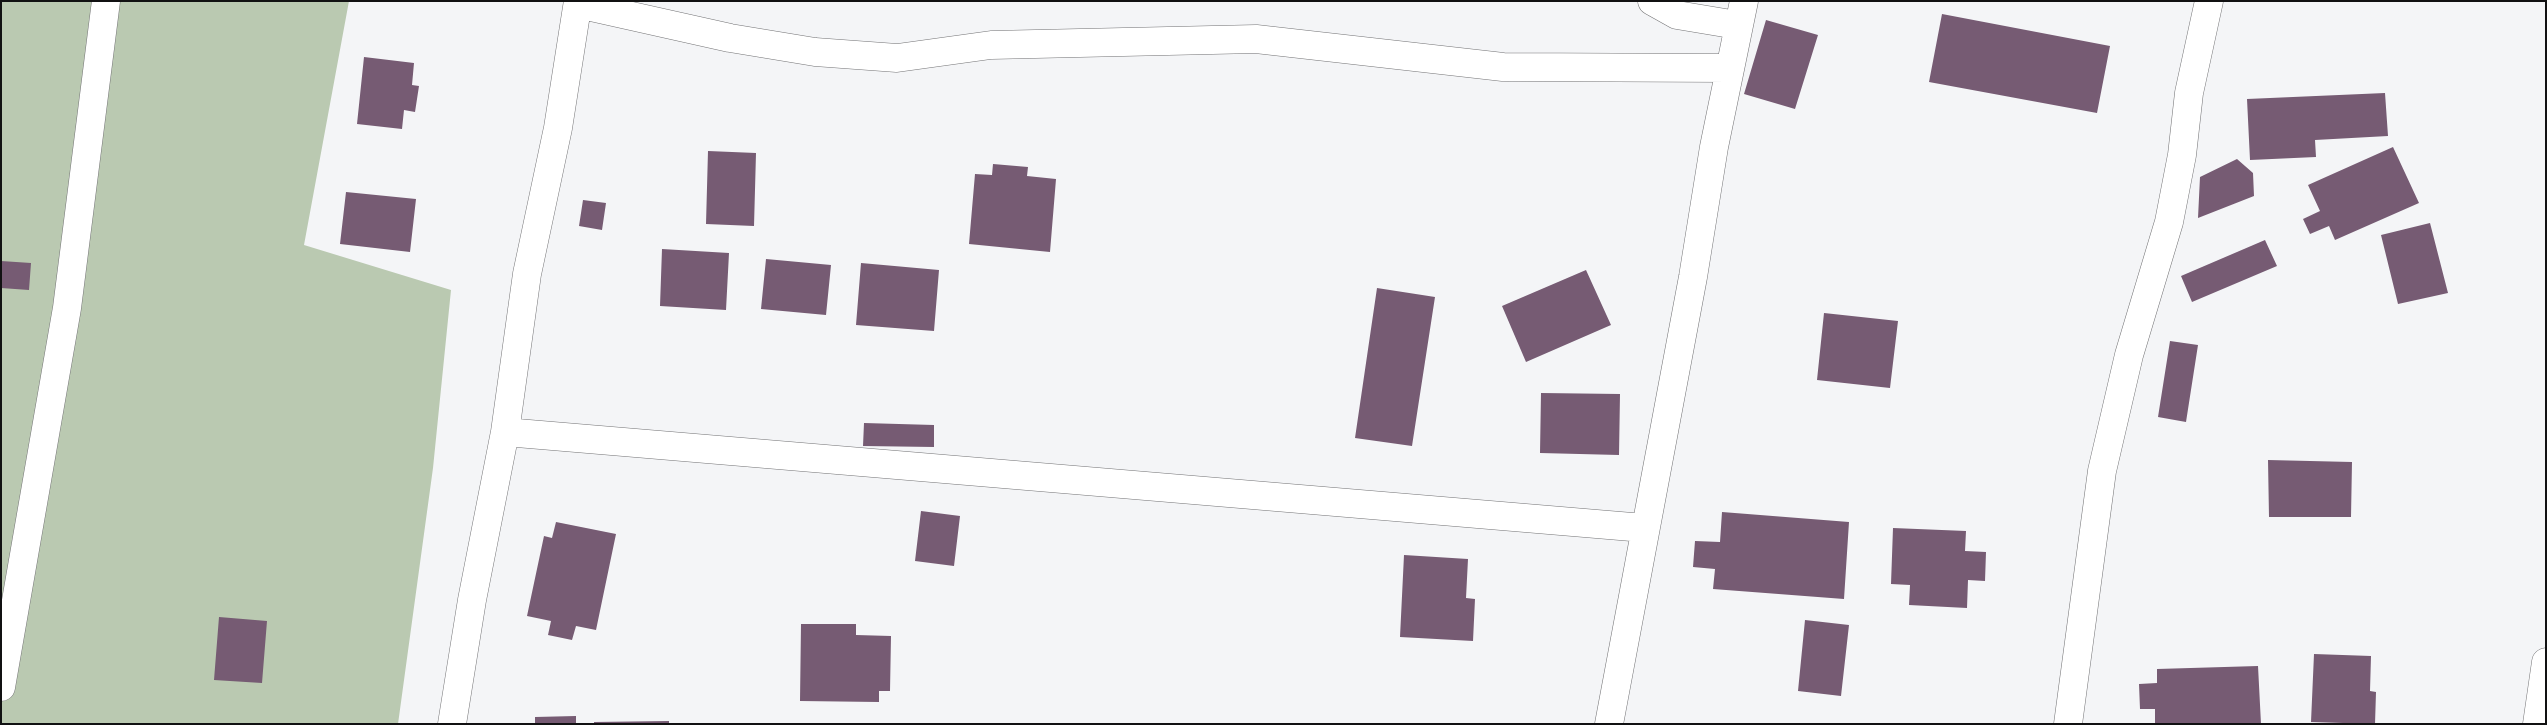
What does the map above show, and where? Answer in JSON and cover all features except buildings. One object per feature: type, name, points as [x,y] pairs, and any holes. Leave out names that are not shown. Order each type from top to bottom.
[{"type":"street","points":[[1,687],[67,308],[106,1]]},
{"type":"street","points":[[1609,724],[1644,528],[1693,277],[1729,68],[1741,13],[1677,15],[1652,1]]},
{"type":"street","points":[[2068,724],[2102,471],[2129,355],[2169,222],[2182,154],[2189,93],[2210,1]]},
{"type":"street","points":[[452,724],[474,590],[505,432],[527,274],[558,128],[578,3],[739,40],[815,52],[897,58],[991,45],[1256,39],[1502,67],[1729,68]]},
{"type":"street","points":[[505,432],[1644,528]]},
{"type":"street","points":[[2537,724],[2546,662]]},
{"type":"green space","points":[[1,1],[349,1],[304,245],[451,290],[433,468],[398,724],[1,724]]}]
